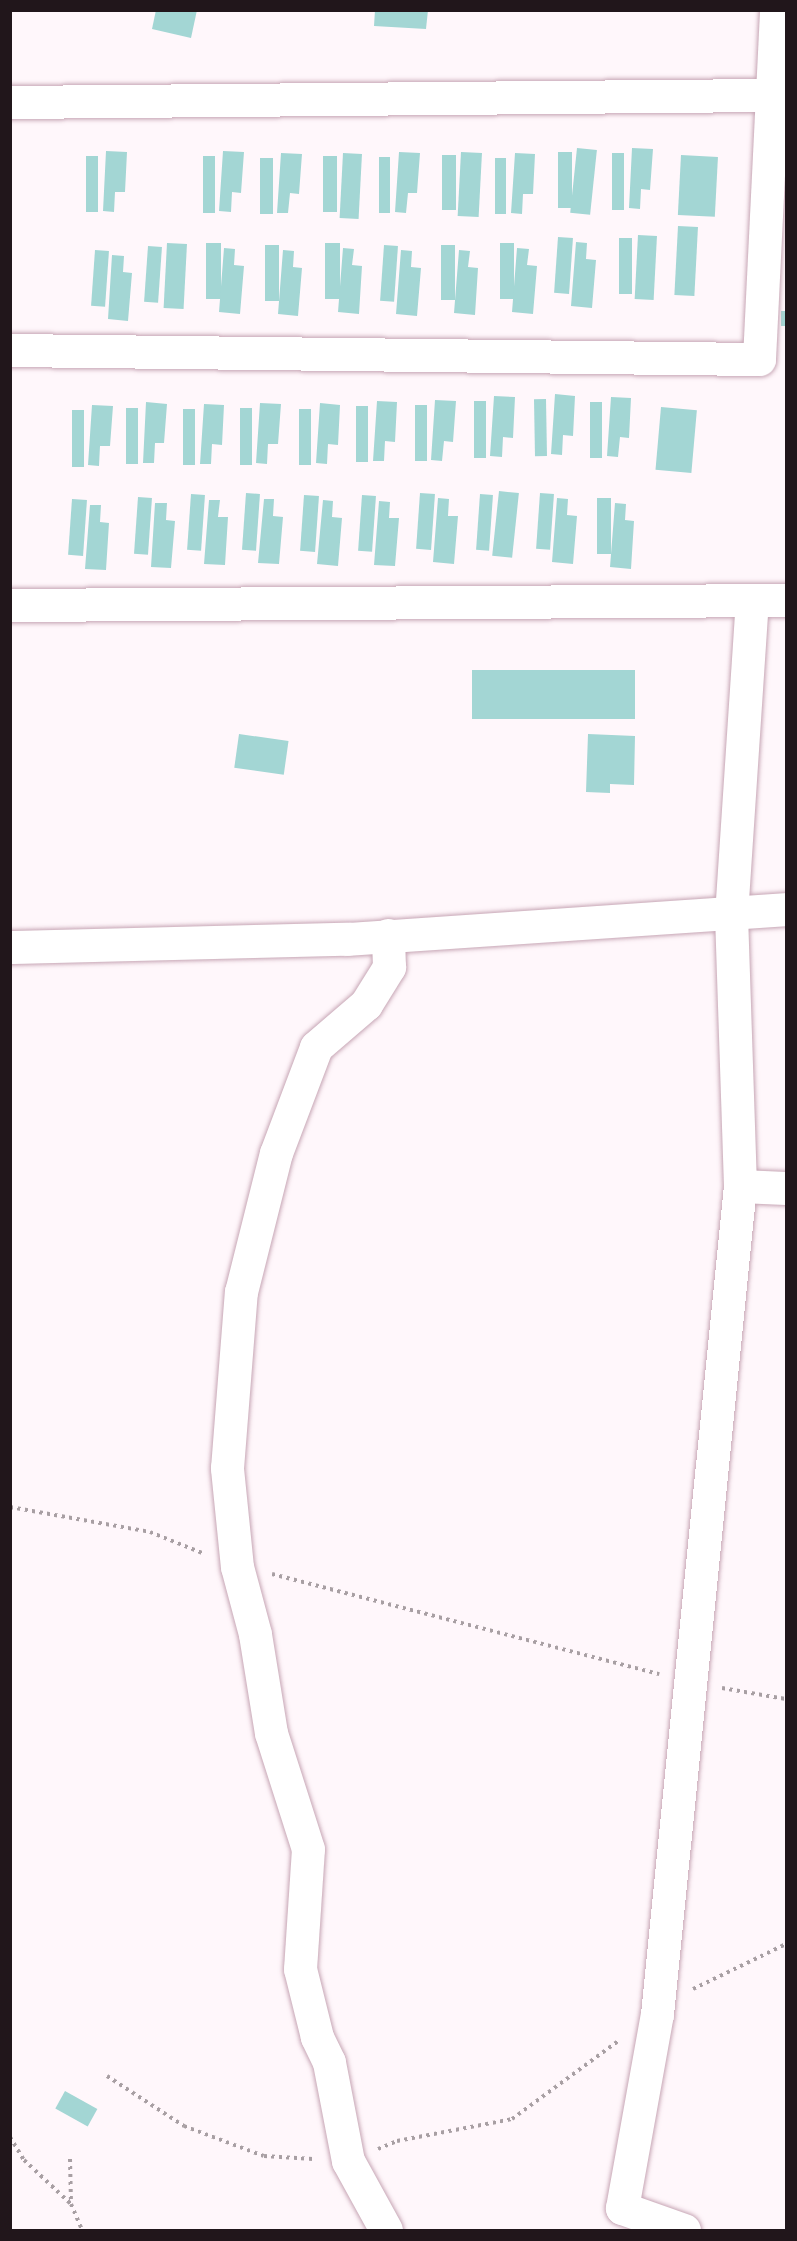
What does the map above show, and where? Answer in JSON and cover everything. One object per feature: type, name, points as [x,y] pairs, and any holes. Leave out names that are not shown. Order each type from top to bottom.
[{"type":"street","points":[[10,350],[759,359],[776,10]]},
{"type":"street","points":[[10,102],[772,95]]},
{"type":"street","points":[[10,605],[786,600]]},
{"type":"street","points":[[684,2230],[622,2208],[657,2014],[740,1186],[731,915],[752,601]]},
{"type":"street","points":[[10,947],[387,936],[731,915],[786,909]]},
{"type":"street","points":[[386,2230],[348,2161],[329,2062],[317,2037],[300,1969],[308,1849],[271,1734],[255,1634],[237,1567],[227,1468],[241,1292],[276,1153],[316,1047],[366,1004],[389,967],[387,936]]},
{"type":"street","points":[[740,1186],[786,1188]]},
{"type":"path","points":[[10,1508],[150,1532],[237,1567],[598,1655],[690,1683],[786,1699]]},
{"type":"path","points":[[107,2076],[184,2126],[264,2156],[348,2161],[397,2141],[512,2119],[707,1978],[786,1944]]},
{"type":"path","points":[[10,2137],[24,2160],[70,2204],[82,2230]]},
{"type":"path","points":[[70,2159],[70,2204]]},
{"type":"building","points":[[156,10],[197,10],[191,38],[152,29]]},
{"type":"building","points":[[375,10],[428,10],[426,29],[374,26]]},
{"type":"building","points":[[577,148],[597,150],[590,215],[570,213]]},
{"type":"building","points":[[632,148],[653,149],[650,190],[641,189],[640,209],[629,208]]},
{"type":"building","points":[[106,151],[127,152],[125,192],[115,192],[114,212],[103,211]]},
{"type":"building","points":[[223,151],[244,152],[241,193],[232,192],[231,212],[219,211]]},
{"type":"building","points":[[399,152],[420,153],[417,193],[408,193],[406,213],[395,212]]},
{"type":"building","points":[[461,152],[482,153],[479,217],[458,216]]},
{"type":"building","points":[[558,152],[572,152],[572,208],[558,208]]},
{"type":"building","points":[[281,153],[302,154],[299,194],[290,193],[288,213],[277,213]]},
{"type":"building","points":[[343,153],[362,154],[359,219],[340,218]]},
{"type":"building","points":[[515,153],[535,154],[533,194],[523,194],[522,214],[511,213]]},
{"type":"building","points":[[612,153],[624,153],[624,210],[612,210]]},
{"type":"building","points":[[442,155],[456,155],[456,210],[442,210]]},
{"type":"building","points":[[681,155],[718,157],[715,217],[678,215]]},
{"type":"building","points":[[86,156],[98,156],[98,212],[86,212]]},
{"type":"building","points":[[203,156],[215,156],[215,213],[203,213]]},
{"type":"building","points":[[323,156],[337,156],[337,212],[323,212]]},
{"type":"building","points":[[379,157],[390,157],[390,213],[379,213]]},
{"type":"building","points":[[260,158],[273,158],[273,214],[260,214]]},
{"type":"building","points":[[495,158],[506,158],[506,214],[495,214]]},
{"type":"building","points":[[678,226],[698,227],[694,296],[674,295]]},
{"type":"building","points":[[638,235],[657,236],[654,300],[635,299]]},
{"type":"building","points":[[558,237],[573,238],[569,294],[554,293]]},
{"type":"building","points":[[619,238],[632,238],[632,294],[619,294]]},
{"type":"building","points":[[576,242],[587,243],[586,259],[596,260],[592,308],[571,306]]},
{"type":"building","points":[[167,243],[187,244],[184,309],[164,308]]},
{"type":"building","points":[[206,243],[221,243],[221,299],[206,299]]},
{"type":"building","points":[[325,243],[340,243],[340,299],[325,299]]},
{"type":"building","points":[[500,243],[514,243],[514,299],[500,299]]},
{"type":"building","points":[[265,245],[279,245],[279,301],[265,301]]},
{"type":"building","points":[[384,245],[398,246],[394,302],[380,301]]},
{"type":"building","points":[[441,245],[455,245],[455,300],[441,300]]},
{"type":"building","points":[[148,246],[162,247],[158,303],[144,302]]},
{"type":"building","points":[[224,248],[235,249],[234,265],[244,266],[240,314],[219,312]]},
{"type":"building","points":[[343,248],[354,249],[352,265],[362,266],[359,314],[338,312]]},
{"type":"building","points":[[517,248],[529,249],[527,265],[537,266],[533,314],[512,312]]},
{"type":"building","points":[[95,250],[109,251],[105,307],[91,306]]},
{"type":"building","points":[[283,250],[294,251],[293,267],[302,268],[298,316],[278,314]]},
{"type":"building","points":[[401,250],[412,251],[411,267],[421,268],[417,316],[396,314]]},
{"type":"building","points":[[459,250],[470,251],[468,267],[478,268],[475,315],[454,313]]},
{"type":"building","points":[[112,255],[124,256],[123,272],[132,273],[128,321],[108,319]]},
{"type":"building","points":[[781,311],[786,311],[786,326],[781,326]]},
{"type":"building","points":[[555,394],[575,396],[573,436],[563,435],[562,455],[551,454]]},
{"type":"building","points":[[494,396],[515,397],[513,438],[503,437],[502,457],[490,456]]},
{"type":"building","points":[[611,397],[631,398],[629,438],[620,437],[618,457],[607,456]]},
{"type":"building","points":[[534,399],[546,399],[547,456],[535,456]]},
{"type":"building","points":[[435,400],[456,401],[453,442],[444,441],[442,461],[431,460]]},
{"type":"building","points":[[377,401],[397,402],[395,442],[385,441],[384,461],[373,461]]},
{"type":"building","points":[[474,401],[486,401],[486,458],[474,458]]},
{"type":"building","points":[[146,402],[167,404],[164,443],[155,443],[154,463],[143,463]]},
{"type":"building","points":[[590,402],[602,402],[602,458],[590,458]]},
{"type":"building","points":[[260,403],[281,404],[278,444],[268,444],[267,464],[256,463]]},
{"type":"building","points":[[320,403],[340,405],[338,445],[328,444],[327,464],[316,463]]},
{"type":"building","points":[[204,404],[224,405],[222,445],[212,444],[211,464],[200,464]]},
{"type":"building","points":[[92,405],[113,406],[110,446],[100,446],[99,466],[88,465]]},
{"type":"building","points":[[415,405],[427,405],[427,461],[415,461]]},
{"type":"building","points":[[356,406],[368,406],[368,462],[356,462]]},
{"type":"building","points":[[661,407],[697,410],[691,473],[656,470]]},
{"type":"building","points":[[126,408],[138,408],[138,464],[126,464]]},
{"type":"building","points":[[240,408],[252,408],[252,465],[240,465]]},
{"type":"building","points":[[183,409],[195,409],[195,465],[183,465]]},
{"type":"building","points":[[299,409],[311,409],[311,465],[299,465]]},
{"type":"building","points":[[72,410],[84,410],[84,467],[72,467]]},
{"type":"building","points":[[499,491],[519,493],[512,558],[492,556]]},
{"type":"building","points":[[246,493],[260,494],[256,551],[242,550]]},
{"type":"building","points":[[420,493],[435,494],[431,550],[416,549]]},
{"type":"building","points":[[540,493],[554,494],[550,550],[536,549]]},
{"type":"building","points":[[191,494],[205,495],[201,551],[187,550]]},
{"type":"building","points":[[480,494],[493,495],[489,551],[476,550]]},
{"type":"building","points":[[304,495],[319,496],[315,552],[300,551]]},
{"type":"building","points":[[362,495],[376,496],[372,552],[358,551]]},
{"type":"building","points":[[138,497],[152,498],[148,555],[134,554]]},
{"type":"building","points":[[438,498],[449,499],[448,516],[458,516],[454,564],[433,562]]},
{"type":"building","points":[[557,498],[568,499],[567,515],[577,516],[573,564],[552,562]]},
{"type":"building","points":[[597,498],[611,498],[611,554],[597,554]]},
{"type":"building","points":[[72,499],[87,500],[83,556],[68,555]]},
{"type":"building","points":[[264,499],[274,499],[273,516],[283,517],[279,564],[258,563]]},
{"type":"building","points":[[209,500],[220,500],[218,517],[228,517],[225,565],[204,564]]},
{"type":"building","points":[[323,500],[333,501],[332,517],[342,518],[338,566],[317,564]]},
{"type":"building","points":[[379,501],[390,502],[389,518],[399,518],[395,566],[374,565]]},
{"type":"building","points":[[155,503],[167,503],[166,520],[175,521],[171,568],[151,567]]},
{"type":"building","points":[[615,503],[626,504],[625,520],[634,521],[631,569],[610,567]]},
{"type":"building","points":[[90,505],[101,505],[100,522],[109,523],[106,570],[85,569]]},
{"type":"building","points":[[472,670],[635,670],[635,719],[472,719]]},
{"type":"building","points":[[239,734],[289,741],[284,775],[234,768]]},
{"type":"building","points":[[588,734],[635,736],[634,785],[610,784],[610,793],[586,792]]},
{"type":"building","points":[[65,2091],[97,2109],[88,2126],[55,2108]]}]
